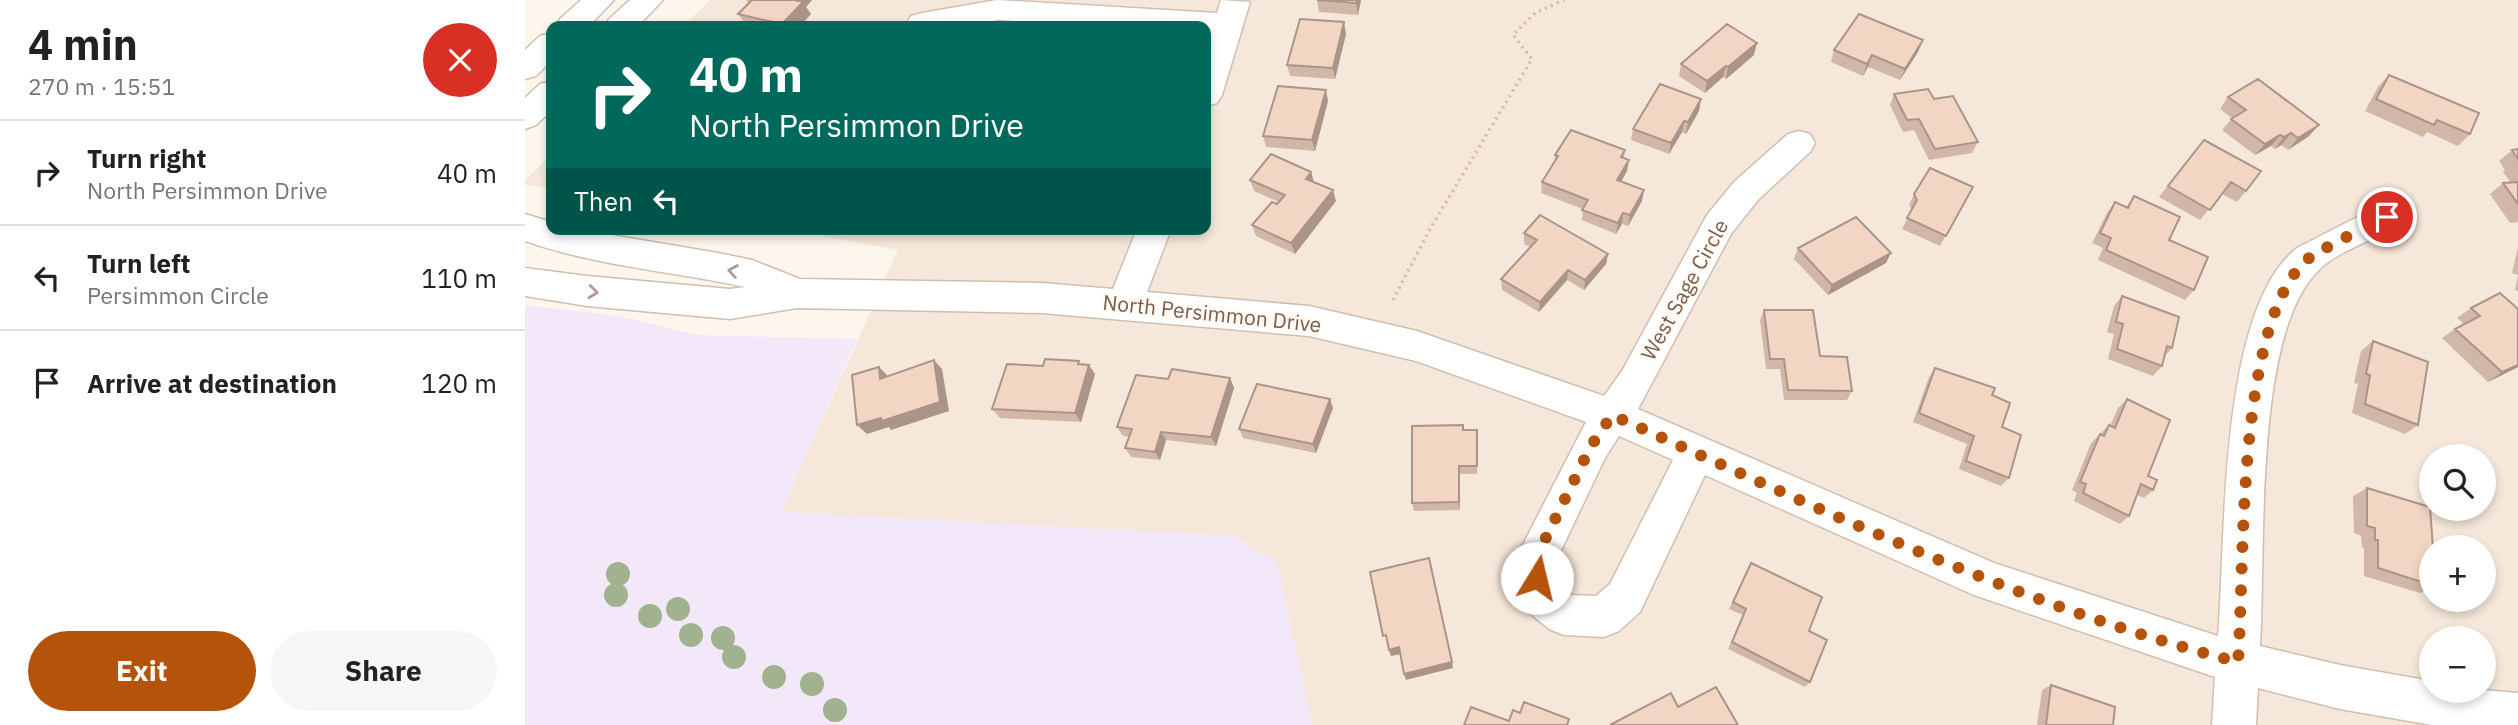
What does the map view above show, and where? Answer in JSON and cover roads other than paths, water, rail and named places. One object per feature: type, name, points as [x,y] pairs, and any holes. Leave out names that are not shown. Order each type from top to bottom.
[{"type":"street","points":[[576,21],[599,0]]},
{"type":"street","points":[[625,21],[647,0]]},
{"type":"street","points":[[934,21],[998,10],[1232,12],[1211,79]]},
{"type":"street","points":[[525,68],[546,49]]},
{"type":"street","points":[[525,117],[546,97]]},
{"type":"street","name":"West Sage Circle","points":[[1612,415],[1635,382],[1719,225],[1746,191],[1799,144]]},
{"type":"street","points":[[2234,725],[2245,509],[2254,405],[2266,337],[2283,294],[2304,262],[2387,217]]},
{"type":"street","name":"North Persimmon Drive","points":[[525,227],[550,237],[639,256],[747,273],[797,293]]},
{"type":"street","points":[[1125,303],[1152,235]]},
{"type":"street","name":"North Persimmon Drive","points":[[525,282],[587,291],[730,304],[797,293],[1042,298],[1125,303],[1309,321],[1417,346],[1612,415],[1989,582],[2195,651],[2340,687],[2477,711],[2518,715]]},
{"type":"street","points":[[1612,415],[1591,446],[1534,562],[1540,595],[1564,615],[1604,617],[1625,598],[1696,453]]}]
